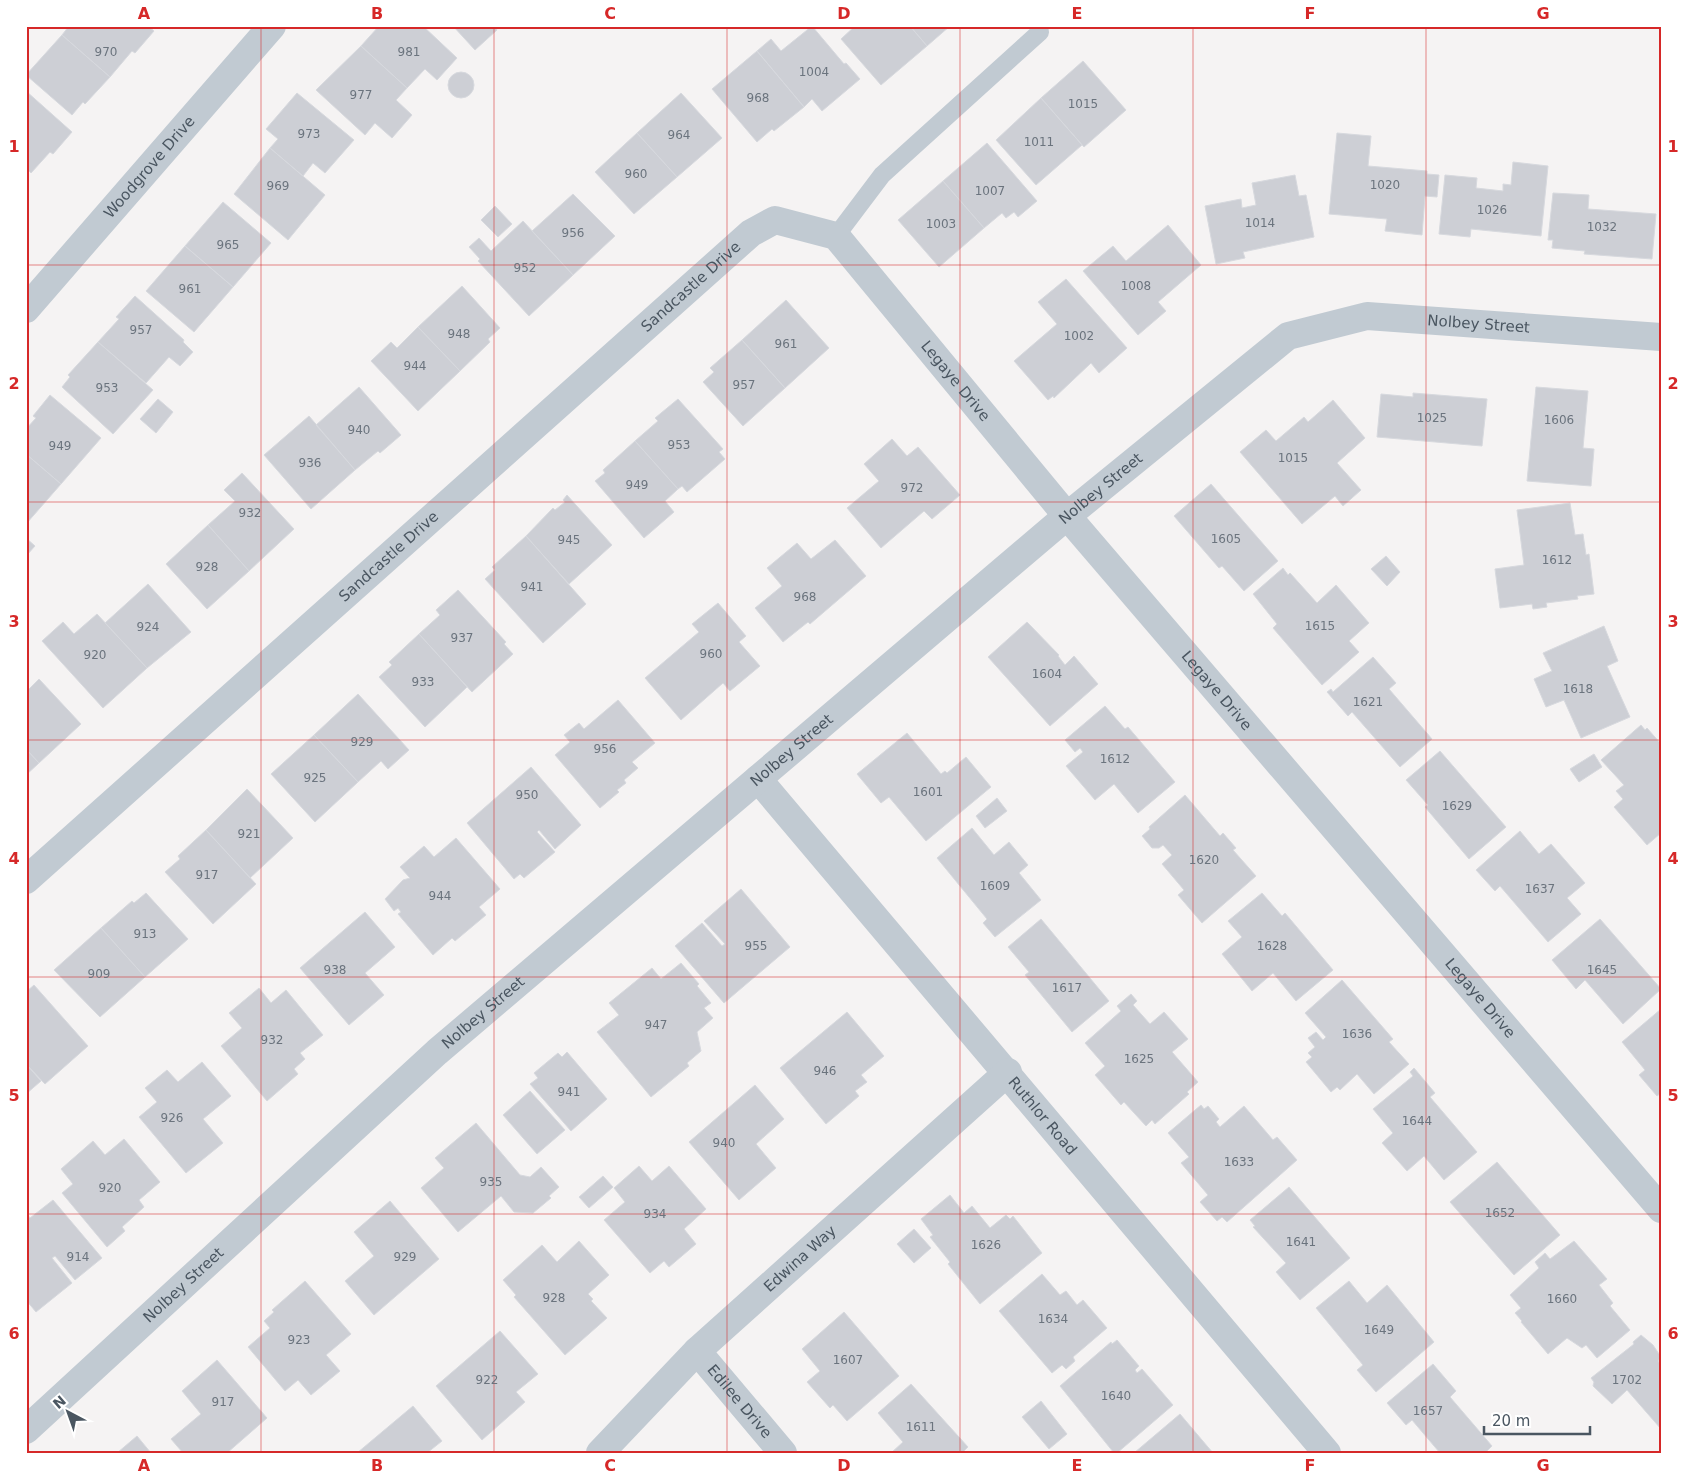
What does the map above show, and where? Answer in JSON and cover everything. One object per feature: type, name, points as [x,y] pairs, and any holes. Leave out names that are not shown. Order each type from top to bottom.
[{"type":"street","name":"Woodgrove Drive","points":[[26,309],[272,26]]},
{"type":"street","name":"Sandcastle Drive","points":[[26,880],[751,233],[775,220],[836,236]]},
{"type":"street","name":"Legaye Drive","points":[[836,236],[1067,516],[1661,1209]]},
{"type":"street","name":"Nolbey Street","points":[[26,1430],[437,1052],[1067,516],[1288,336],[1367,316],[1661,337]]},
{"type":"street","name":"Ruthlor Road","points":[[758,779],[1008,1072],[1328,1453]]},
{"type":"street","name":"Edwina Way","points":[[600,1453],[697,1351],[1008,1072]]},
{"type":"street","name":"Edilee Drive","points":[[697,1351],[783,1453]]},
{"type":"lane","points":[[836,236],[882,175],[1040,32]]},
{"type":"building","points":[[69,26],[148,26],[154,31],[135,53],[132,51],[110,77],[62,35]]},
{"type":"building","points":[[379,26],[423,26],[457,58],[437,80],[425,69],[407,88],[361,46]]},
{"type":"building","points":[[453,26],[494,26],[497,30],[475,50]]},
{"type":"building","points":[[812,26],[844,64],[846,63],[860,79],[822,111],[812,99],[804,107],[757,51],[771,39],[781,51]]},
{"type":"building","points":[[855,26],[910,26],[927,46],[881,85],[841,39]]},
{"type":"building","points":[[910,26],[950,26],[927,46]]},
{"type":"building","points":[[62,35],[110,77],[72,115],[26,75]]},
{"type":"building","points":[[361,46],[407,88],[396,100],[412,115],[392,138],[375,123],[365,135],[316,90]]},
{"type":"building","points":[[757,51],[804,107],[757,142],[712,89]]},
{"type":"building","points":[[1083,61],[1126,110],[1084,147],[1041,98]]},
{"type":"building","points":[[461,72],[470,76],[474,85],[470,94],[461,98],[452,94],[448,85],[452,76]]},
{"type":"building","points":[[26,91],[72,132],[53,154],[50,152],[31,173],[26,168]]},
{"type":"building","points":[[297,93],[354,140],[325,173],[313,163],[303,176],[270,148],[278,139],[266,129]]},
{"type":"building","points":[[681,93],[722,138],[677,177],[637,133]]},
{"type":"building","points":[[1041,98],[1082,145],[1036,185],[996,140]]},
{"type":"building","points":[[637,133],[677,177],[634,214],[595,172]]},
{"type":"building","points":[[1337,133],[1371,136],[1368,166],[1427,171],[1427,174],[1439,175],[1437,197],[1425,196],[1422,235],[1385,231],[1387,219],[1329,214]]},
{"type":"building","points":[[987,143],[1037,201],[1018,217],[1014,212],[1006,218],[1002,213],[984,228],[943,181]]},
{"type":"building","points":[[270,148],[325,195],[288,240],[234,194]]},
{"type":"building","points":[[1513,162],[1548,166],[1541,236],[1471,229],[1470,237],[1439,234],[1445,175],[1477,178],[1476,188],[1503,191],[1503,184],[1511,185]]},
{"type":"building","points":[[1295,175],[1299,196],[1306,195],[1314,237],[1243,252],[1245,258],[1216,264],[1205,206],[1241,199],[1242,208],[1256,205],[1252,183]]},
{"type":"building","points":[[943,181],[984,228],[939,267],[898,220]]},
{"type":"building","points":[[1553,193],[1589,195],[1588,209],[1656,214],[1652,259],[1584,254],[1585,251],[1552,248],[1553,240],[1548,240]]},
{"type":"building","points":[[573,194],[615,236],[573,275],[532,231]]},
{"type":"building","points":[[223,202],[271,243],[233,287],[185,246]]},
{"type":"building","points":[[495,206],[512,224],[498,237],[481,220]]},
{"type":"building","points":[[523,221],[573,275],[529,316],[478,261],[480,259],[469,247],[479,238],[491,251]]},
{"type":"building","points":[[1168,225],[1201,265],[1158,302],[1166,311],[1138,335],[1083,271],[1113,246],[1126,261]]},
{"type":"building","points":[[185,246],[233,287],[194,332],[146,291]]},
{"type":"building","points":[[1066,279],[1127,348],[1099,373],[1091,363],[1054,398],[1053,396],[1048,400],[1014,361],[1057,324],[1038,302]]},
{"type":"building","points":[[462,286],[500,328],[488,339],[490,342],[460,371],[418,327]]},
{"type":"building","points":[[135,296],[184,340],[183,342],[193,352],[180,366],[169,357],[146,383],[98,342],[119,319],[116,317]]},
{"type":"building","points":[[786,300],[829,348],[785,388],[742,340]]},
{"type":"building","points":[[418,327],[460,371],[418,411],[371,361],[391,342],[397,348]]},
{"type":"building","points":[[742,340],[785,388],[743,426],[703,382],[714,372],[710,368]]},
{"type":"building","points":[[98,342],[153,390],[113,434],[62,387],[70,377],[68,375]]},
{"type":"building","points":[[359,387],[401,435],[380,453],[378,451],[355,470],[316,425]]},
{"type":"building","points":[[1536,387],[1588,391],[1583,448],[1594,449],[1591,486],[1527,481]]},
{"type":"building","points":[[1413,393],[1487,399],[1482,446],[1377,437],[1381,394],[1413,397]]},
{"type":"building","points":[[50,395],[101,438],[61,484],[26,454],[26,429],[36,418],[33,416]]},
{"type":"building","points":[[158,399],[173,412],[156,433],[140,419]]},
{"type":"building","points":[[678,399],[723,449],[719,452],[725,459],[687,492],[682,486],[678,489],[635,441],[658,421],[655,418]]},
{"type":"building","points":[[1333,400],[1365,438],[1337,463],[1361,490],[1343,506],[1335,496],[1302,524],[1240,452],[1266,430],[1276,441],[1304,417],[1308,422]]},
{"type":"building","points":[[309,416],[355,470],[311,509],[264,455]]},
{"type":"building","points":[[892,439],[907,456],[918,447],[960,495],[932,519],[924,511],[881,548],[847,508],[879,481],[864,464]]},
{"type":"building","points":[[635,441],[678,489],[665,501],[674,512],[644,538],[595,481],[605,473],[603,470]]},
{"type":"building","points":[[26,454],[61,484],[26,524]]},
{"type":"building","points":[[242,473],[294,529],[249,571],[208,525],[235,501],[224,490]]},
{"type":"building","points":[[1211,484],[1278,561],[1244,591],[1222,566],[1219,568],[1174,516]]},
{"type":"building","points":[[567,495],[612,545],[569,584],[526,536],[553,508],[555,510],[565,502],[563,500]]},
{"type":"building","points":[[1570,503],[1575,535],[1583,534],[1586,555],[1589,554],[1594,594],[1577,596],[1578,599],[1546,603],[1547,607],[1533,609],[1532,604],[1500,608],[1495,569],[1524,565],[1517,510]]},
{"type":"building","points":[[208,525],[249,571],[207,609],[166,564]]},
{"type":"building","points":[[526,536],[586,604],[543,643],[485,579],[495,570],[492,567]]},
{"type":"building","points":[[26,538],[35,546],[26,556]]},
{"type":"building","points":[[835,540],[866,576],[810,624],[808,622],[783,642],[755,608],[782,586],[767,568],[797,543],[811,559]]},
{"type":"building","points":[[1386,556],[1400,572],[1387,586],[1371,569]]},
{"type":"building","points":[[1283,568],[1288,575],[1290,573],[1317,603],[1336,585],[1369,623],[1349,641],[1359,652],[1322,685],[1273,628],[1277,624],[1253,594]]},
{"type":"building","points":[[148,584],[191,632],[147,668],[105,623]]},
{"type":"building","points":[[458,590],[506,642],[504,644],[513,654],[472,692],[419,634],[440,615],[436,610]]},
{"type":"building","points":[[718,603],[746,636],[739,642],[760,666],[730,691],[723,683],[681,720],[645,678],[699,632],[692,624]]},
{"type":"building","points":[[97,614],[147,668],[103,708],[42,641],[63,622],[74,634]]},
{"type":"building","points":[[1027,622],[1059,655],[1065,665],[1074,656],[1098,684],[1050,726],[988,657]]},
{"type":"building","points":[[1604,626],[1618,661],[1607,666],[1630,717],[1581,738],[1564,700],[1546,707],[1534,679],[1552,671],[1543,653]]},
{"type":"building","points":[[419,634],[467,687],[425,727],[379,677],[392,665],[389,662]]},
{"type":"building","points":[[1373,657],[1396,683],[1389,689],[1432,739],[1400,767],[1352,712],[1348,716],[1327,692],[1331,689],[1333,692]]},
{"type":"building","points":[[39,679],[81,724],[39,763],[26,749],[26,692]]},
{"type":"building","points":[[358,694],[409,750],[388,769],[381,761],[358,782],[314,735]]},
{"type":"building","points":[[618,700],[655,743],[632,762],[638,768],[624,780],[626,783],[617,790],[619,792],[600,808],[555,755],[570,742],[564,735],[579,723],[584,729]]},
{"type":"building","points":[[1105,706],[1125,729],[1128,727],[1175,782],[1138,813],[1114,784],[1095,800],[1066,766],[1083,752],[1080,748],[1075,752],[1065,740]]},
{"type":"building","points":[[1641,725],[1645,730],[1647,728],[1661,744],[1661,833],[1647,845],[1614,807],[1623,799],[1616,791],[1624,785],[1601,760]]},
{"type":"building","points":[[907,733],[941,774],[945,771],[947,773],[966,757],[991,787],[926,841],[889,797],[881,803],[857,774]]},
{"type":"building","points":[[314,735],[358,782],[315,822],[271,774]]},
{"type":"building","points":[[26,749],[39,763],[26,775]]},
{"type":"building","points":[[1440,751],[1506,827],[1469,859],[1425,807],[1428,805],[1406,780]]},
{"type":"building","points":[[1594,754],[1602,767],[1579,782],[1570,769]]},
{"type":"building","points":[[531,767],[581,825],[555,849],[539,830],[537,832],[555,852],[524,878],[520,874],[514,879],[467,823]]},
{"type":"building","points":[[247,789],[293,838],[250,878],[206,830]]},
{"type":"building","points":[[1185,795],[1220,836],[1223,833],[1236,848],[1233,850],[1256,876],[1202,923],[1178,895],[1184,890],[1162,864],[1172,855],[1163,845],[1159,848],[1152,848],[1142,836],[1150,829],[1149,827]]},
{"type":"building","points":[[997,798],[1007,811],[985,828],[976,816]]},
{"type":"building","points":[[972,828],[994,855],[1009,842],[1028,865],[1019,873],[1041,900],[995,937],[983,923],[987,919],[937,858]]},
{"type":"building","points":[[206,830],[256,884],[213,924],[165,872],[180,859],[178,856]]},
{"type":"building","points":[[1520,831],[1539,854],[1551,844],[1585,883],[1567,898],[1581,914],[1548,942],[1500,886],[1495,891],[1476,870]]},
{"type":"building","points":[[456,838],[500,889],[479,907],[486,915],[455,941],[452,938],[433,955],[398,914],[401,912],[398,908],[394,911],[385,899],[403,880],[410,878],[400,867],[424,846],[434,857]]},
{"type":"building","points":[[741,889],[790,947],[724,1003],[675,946],[702,923],[722,946],[725,944],[704,921]]},
{"type":"building","points":[[146,893],[188,939],[145,977],[101,928],[132,901],[134,903]]},
{"type":"building","points":[[1262,893],[1282,916],[1285,913],[1333,970],[1296,1001],[1273,973],[1252,991],[1222,954],[1242,937],[1228,921]]},
{"type":"building","points":[[365,912],[395,947],[365,973],[384,995],[349,1025],[300,968]]},
{"type":"building","points":[[1041,919],[1109,1001],[1072,1032],[1025,975],[1029,972],[1008,947]]},
{"type":"building","points":[[1600,919],[1661,989],[1623,1024],[1585,980],[1576,989],[1552,960]]},
{"type":"building","points":[[101,928],[145,977],[100,1017],[54,970]]},
{"type":"building","points":[[681,963],[699,984],[697,986],[711,1003],[704,1008],[713,1018],[697,1032],[701,1051],[687,1063],[689,1066],[651,1097],[597,1032],[619,1015],[609,1003],[652,968],[661,979]]},
{"type":"building","points":[[1342,980],[1393,1039],[1389,1042],[1409,1064],[1374,1094],[1357,1074],[1340,1090],[1337,1087],[1331,1092],[1306,1062],[1312,1057],[1308,1053],[1315,1047],[1308,1038],[1316,1032],[1323,1040],[1326,1037],[1305,1013]]},
{"type":"building","points":[[34,985],[88,1046],[45,1084],[26,1064],[26,992]]},
{"type":"building","points":[[259,988],[271,1003],[286,990],[323,1035],[300,1053],[305,1059],[294,1069],[298,1074],[267,1101],[221,1046],[242,1028],[229,1013]]},
{"type":"building","points":[[1131,994],[1137,1001],[1133,1005],[1150,1024],[1164,1012],[1188,1039],[1172,1052],[1198,1082],[1187,1092],[1189,1094],[1155,1124],[1152,1120],[1146,1126],[1124,1102],[1121,1105],[1095,1075],[1105,1066],[1085,1043],[1121,1011],[1117,1006]]},
{"type":"building","points":[[1661,1009],[1661,1093],[1657,1096],[1639,1075],[1645,1070],[1622,1042]]},
{"type":"building","points":[[847,1012],[884,1056],[861,1075],[867,1082],[855,1091],[859,1096],[826,1124],[780,1068]]},
{"type":"building","points":[[567,1052],[607,1099],[571,1131],[530,1084],[538,1078],[534,1073],[558,1053],[562,1057]]},
{"type":"building","points":[[202,1062],[231,1096],[203,1119],[223,1143],[186,1173],[139,1117],[157,1102],[145,1088],[167,1070],[178,1082]]},
{"type":"building","points":[[26,1064],[41,1081],[26,1094]]},
{"type":"building","points":[[1414,1068],[1435,1093],[1430,1097],[1477,1152],[1444,1180],[1424,1156],[1407,1171],[1382,1143],[1393,1133],[1373,1109],[1413,1076],[1410,1072]]},
{"type":"building","points":[[755,1085],[784,1119],[756,1144],[776,1168],[739,1200],[689,1142]]},
{"type":"building","points":[[530,1091],[565,1130],[537,1154],[503,1115]]},
{"type":"building","points":[[1201,1105],[1204,1109],[1208,1106],[1219,1119],[1216,1122],[1220,1127],[1244,1106],[1273,1140],[1277,1137],[1297,1160],[1227,1222],[1222,1217],[1217,1221],[1200,1202],[1208,1195],[1181,1163],[1189,1157],[1168,1133]]},
{"type":"building","points":[[476,1123],[520,1175],[530,1177],[541,1167],[559,1187],[549,1196],[551,1198],[533,1213],[514,1212],[501,1196],[458,1232],[421,1188],[444,1168],[435,1158]]},
{"type":"building","points":[[124,1139],[160,1182],[139,1200],[144,1207],[122,1227],[125,1231],[107,1247],[62,1193],[73,1184],[61,1169],[93,1141],[105,1155]]},
{"type":"building","points":[[1497,1162],[1560,1235],[1514,1275],[1450,1202]]},
{"type":"building","points":[[639,1166],[652,1181],[669,1166],[706,1209],[684,1229],[696,1244],[669,1267],[664,1261],[650,1273],[604,1220],[625,1202],[614,1188]]},
{"type":"building","points":[[603,1176],[613,1187],[589,1208],[579,1197]]},
{"type":"building","points":[[1289,1187],[1350,1258],[1300,1300],[1276,1272],[1286,1263],[1253,1227],[1255,1226],[1250,1220]]},
{"type":"building","points":[[950,1195],[964,1213],[972,1206],[990,1228],[1006,1215],[1010,1219],[1013,1216],[1042,1253],[980,1304],[948,1264],[950,1262],[930,1237],[933,1235],[921,1219]]},
{"type":"building","points":[[53,1200],[102,1258],[75,1280],[55,1256],[52,1258],[72,1283],[36,1312],[26,1300],[26,1213],[30,1218]]},
{"type":"building","points":[[390,1201],[439,1259],[374,1315],[345,1281],[374,1256],[354,1232]]},
{"type":"building","points":[[914,1229],[931,1248],[914,1263],[897,1244]]},
{"type":"building","points":[[579,1241],[609,1275],[588,1294],[593,1299],[591,1301],[607,1318],[565,1355],[514,1297],[516,1295],[503,1280],[542,1245],[557,1262]]},
{"type":"building","points":[[1574,1241],[1607,1279],[1599,1285],[1613,1303],[1610,1306],[1630,1330],[1597,1358],[1586,1345],[1582,1348],[1567,1338],[1548,1354],[1515,1313],[1521,1308],[1510,1295],[1539,1268],[1535,1262],[1545,1253],[1550,1259]]},
{"type":"building","points":[[1042,1274],[1060,1295],[1066,1291],[1077,1305],[1083,1300],[1107,1328],[1073,1357],[1075,1361],[1066,1369],[1062,1365],[1052,1373],[999,1311]]},
{"type":"building","points":[[305,1281],[351,1334],[326,1355],[340,1371],[311,1395],[298,1380],[285,1391],[248,1347],[270,1328],[264,1321],[274,1312],[272,1310]]},
{"type":"building","points":[[1349,1281],[1367,1303],[1387,1285],[1434,1342],[1376,1392],[1357,1370],[1363,1365],[1316,1308]]},
{"type":"building","points":[[844,1312],[899,1376],[847,1421],[833,1405],[830,1408],[807,1382],[820,1371],[802,1349]]},
{"type":"building","points":[[500,1331],[538,1374],[516,1392],[525,1402],[482,1440],[436,1386]]},
{"type":"building","points":[[1641,1335],[1653,1345],[1661,1357],[1658,1361],[1661,1365],[1661,1429],[1627,1390],[1612,1404],[1593,1386],[1594,1382],[1591,1378],[1634,1344],[1633,1342]]},
{"type":"building","points":[[1117,1340],[1139,1366],[1135,1370],[1137,1373],[1142,1369],[1173,1405],[1117,1453],[1114,1453],[1060,1386],[1111,1342],[1112,1344]]},
{"type":"building","points":[[217,1360],[267,1418],[227,1453],[183,1453],[171,1439],[201,1414],[182,1391]]},
{"type":"building","points":[[1433,1364],[1456,1391],[1450,1397],[1492,1446],[1485,1453],[1440,1453],[1412,1420],[1406,1425],[1387,1403]]},
{"type":"building","points":[[911,1384],[968,1447],[962,1453],[891,1453],[903,1442],[878,1413]]},
{"type":"building","points":[[1041,1401],[1067,1434],[1049,1449],[1022,1417]]},
{"type":"building","points":[[413,1406],[442,1441],[427,1453],[357,1453]]},
{"type":"building","points":[[1180,1414],[1213,1453],[1134,1453]]},
{"type":"building","points":[[137,1436],[151,1453],[117,1453]]}]
